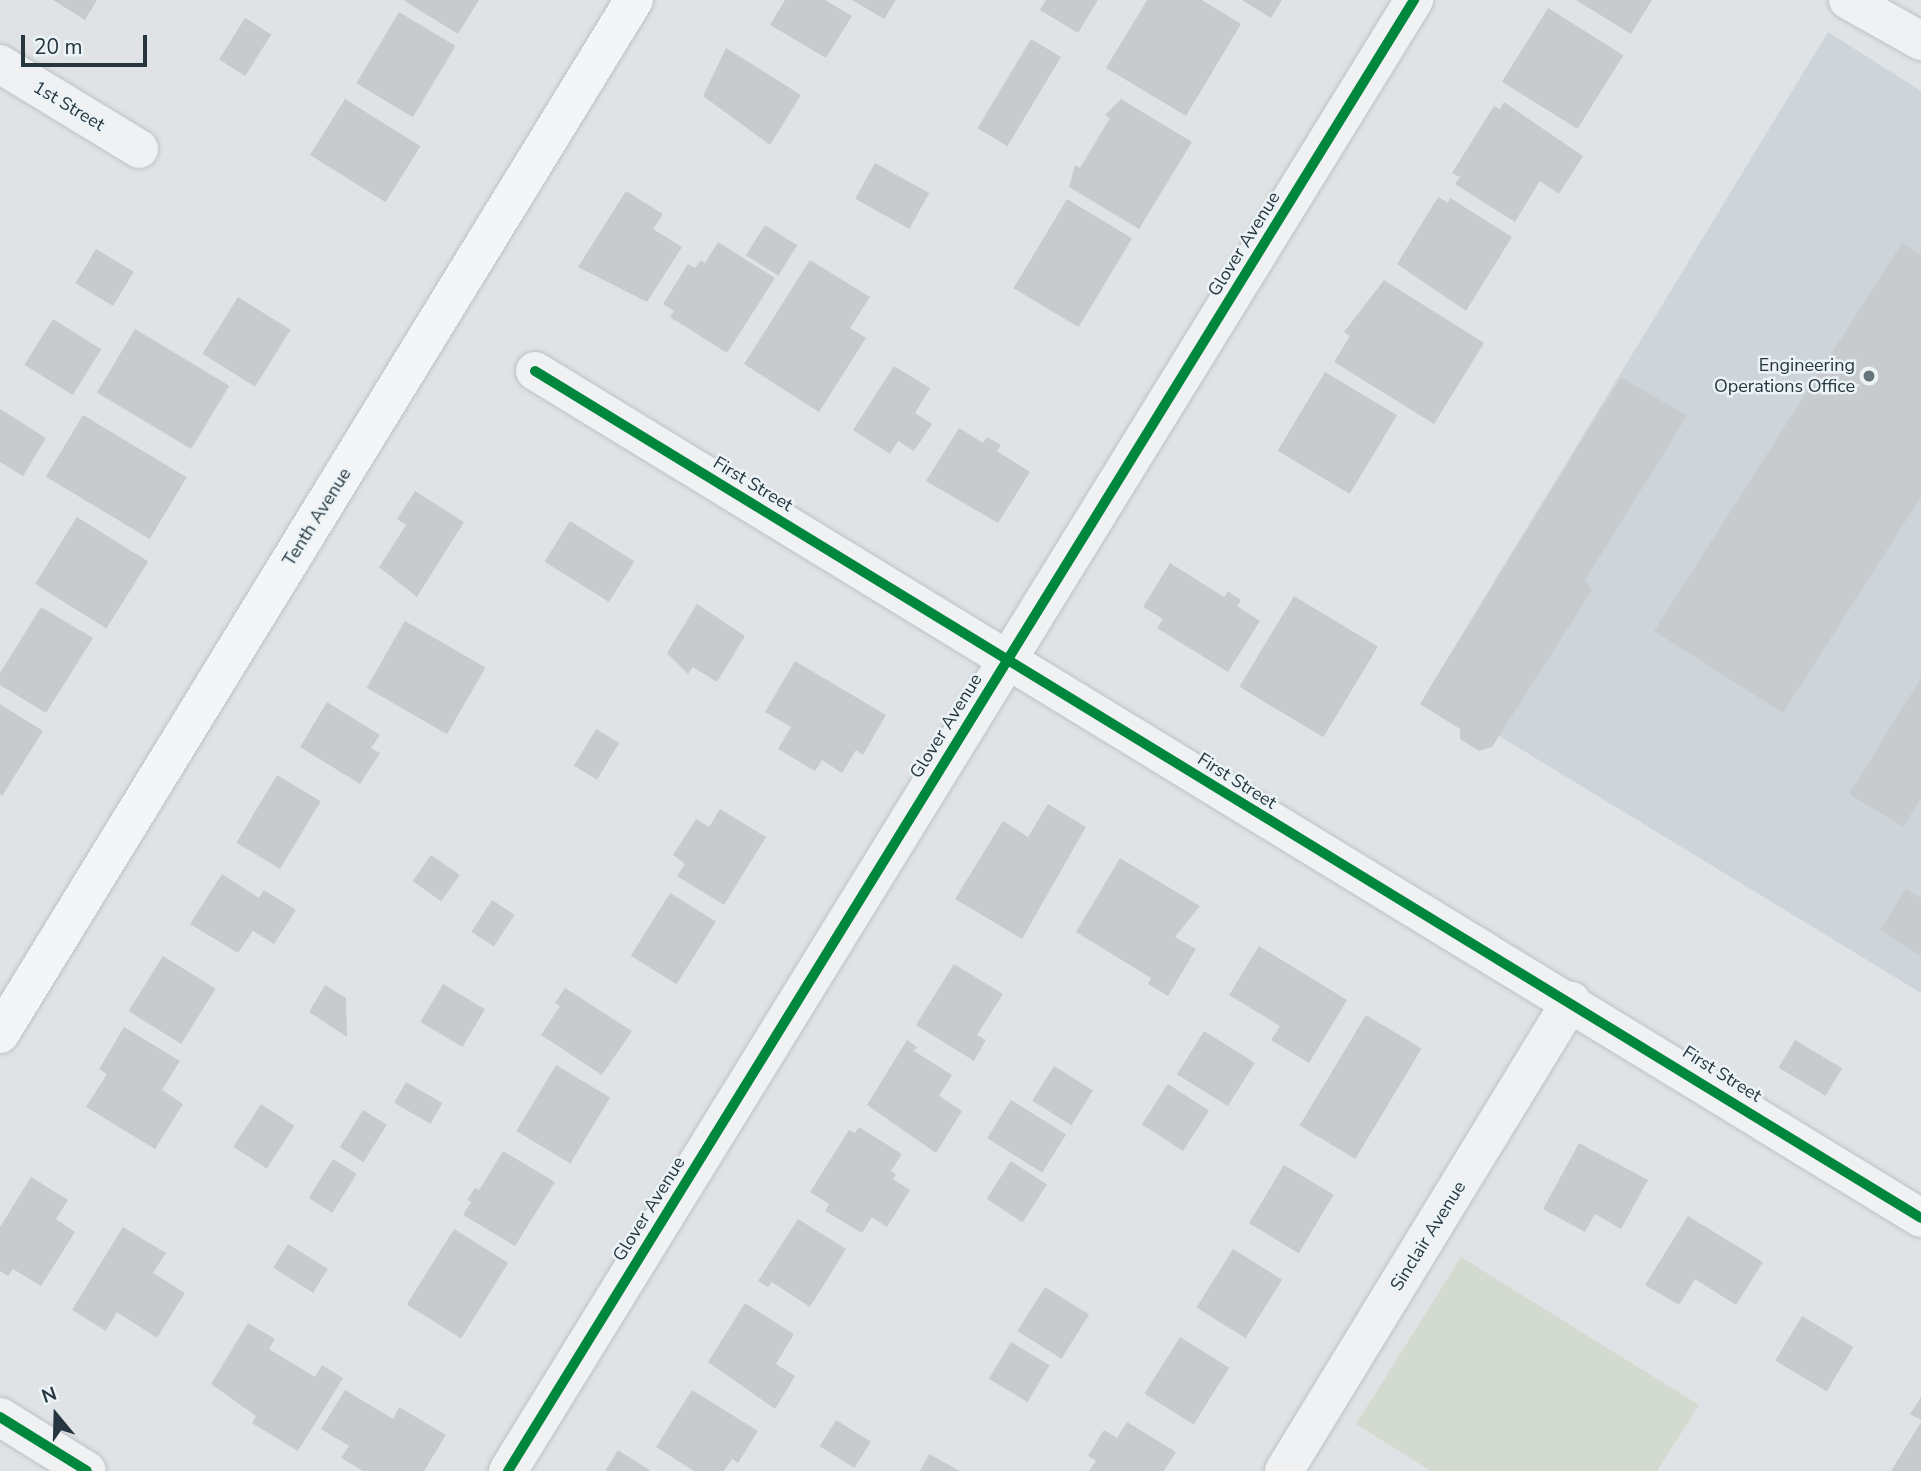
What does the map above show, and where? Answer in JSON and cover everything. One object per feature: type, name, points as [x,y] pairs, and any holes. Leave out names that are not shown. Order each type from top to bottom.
[{"type":"main road","name":"Tenth Avenue","points":[[0,1034],[634,0]]},
{"type":"street","name":"Glover Avenue","points":[[508,1471],[1414,0]]},
{"type":"street","points":[[1848,0],[1921,41]]},
{"type":"street","name":"1st Street","points":[[0,64],[139,149]]},
{"type":"street","name":"First Street","points":[[535,371],[1007,661],[1571,1001],[1921,1219]]},
{"type":"street","name":"Sinclair Avenue","points":[[1284,1471],[1571,1001]]},
{"type":"street","points":[[0,1417],[87,1471]]},
{"type":"shaded area","points":[[1828,32],[1921,91],[1921,993],[1427,692]]},
{"type":"shaded area","points":[[1461,1257],[1699,1405],[1657,1471],[1431,1471],[1356,1424]]},
{"type":"building","points":[[53,0],[97,0],[85,20]]},
{"type":"building","points":[[403,0],[479,0],[458,34]]},
{"type":"building","points":[[785,0],[825,0],[852,16],[826,58],[770,25]]},
{"type":"building","points":[[852,0],[896,0],[884,19]]},
{"type":"building","points":[[1046,0],[1098,0],[1078,33],[1040,10]]},
{"type":"building","points":[[1147,0],[1202,0],[1241,24],[1186,116],[1106,68]]},
{"type":"building","points":[[1242,0],[1282,0],[1271,18]]},
{"type":"building","points":[[1576,0],[1652,0],[1631,34]]},
{"type":"building","points":[[1548,8],[1623,55],[1577,129],[1502,82]]},
{"type":"building","points":[[399,12],[456,46],[413,117],[356,83]]},
{"type":"building","points":[[245,18],[271,34],[245,76],[219,60]]},
{"type":"building","points":[[1031,39],[1061,57],[1007,146],[977,128]]},
{"type":"building","points":[[726,48],[801,95],[770,145],[703,96]]},
{"type":"building","points":[[345,99],[420,146],[386,202],[310,155]]},
{"type":"building","points":[[1121,99],[1192,142],[1139,229],[1069,187],[1075,165],[1080,168],[1110,118],[1105,115]]},
{"type":"building","points":[[1504,102],[1583,156],[1559,194],[1540,181],[1515,222],[1455,184],[1460,177],[1452,173],[1494,106],[1500,109]]},
{"type":"building","points":[[875,163],[929,193],[909,229],[855,199]]},
{"type":"building","points":[[626,191],[663,214],[653,229],[682,247],[647,302],[578,267]]},
{"type":"building","points":[[1438,197],[1448,203],[1450,198],[1512,237],[1466,311],[1397,264]]},
{"type":"building","points":[[1067,199],[1132,238],[1079,327],[1013,288]]},
{"type":"building","points":[[765,225],[797,245],[778,276],[746,256]]},
{"type":"building","points":[[718,242],[775,278],[727,353],[670,317],[674,311],[663,304],[688,264],[695,268],[701,260],[705,263]]},
{"type":"building","name":"Engineering Operations Office","points":[[1902,243],[1921,255],[1921,497],[1783,713],[1654,631]]},
{"type":"building","points":[[96,249],[134,272],[113,306],[75,283]]},
{"type":"building","points":[[810,260],[870,297],[850,328],[866,338],[819,412],[744,364]]},
{"type":"building","points":[[1384,280],[1484,343],[1434,424],[1334,362],[1350,336],[1344,332]]},
{"type":"building","points":[[238,297],[291,330],[255,387],[202,354]]},
{"type":"building","points":[[53,319],[101,349],[73,395],[24,365]]},
{"type":"building","points":[[135,329],[229,386],[191,449],[97,392]]},
{"type":"building","points":[[894,366],[930,388],[915,413],[932,424],[914,451],[898,441],[890,454],[853,430]]},
{"type":"building","points":[[1325,372],[1397,415],[1350,494],[1278,451]]},
{"type":"building","points":[[1621,377],[1687,416],[1585,580],[1592,590],[1492,747],[1479,751],[1460,739],[1460,729],[1420,704]]},
{"type":"building","points":[[0,409],[46,438],[23,476],[0,462]]},
{"type":"building","points":[[83,415],[187,477],[150,539],[46,477]]},
{"type":"building","points":[[959,428],[983,443],[987,437],[1001,445],[997,451],[1030,472],[998,523],[926,481]]},
{"type":"building","points":[[415,491],[464,522],[417,597],[379,567],[406,525],[397,519]]},
{"type":"building","points":[[77,517],[148,562],[106,629],[35,584]]},
{"type":"building","points":[[570,521],[634,561],[609,602],[545,562]]},
{"type":"building","points":[[1170,563],[1224,597],[1228,591],[1241,600],[1237,606],[1260,621],[1228,672],[1157,628],[1163,619],[1143,607]]},
{"type":"building","points":[[1294,596],[1378,646],[1323,737],[1239,687]]},
{"type":"building","points":[[697,604],[745,636],[717,682],[693,667],[688,674],[667,653]]},
{"type":"building","points":[[41,607],[93,638],[46,713],[0,685],[0,673]]},
{"type":"building","points":[[405,621],[486,668],[447,734],[366,688]]},
{"type":"building","points":[[795,661],[886,715],[863,755],[856,750],[842,773],[822,760],[815,771],[778,749],[791,727],[765,712]]},
{"type":"building","points":[[1921,678],[1921,798],[1903,827],[1849,794]]},
{"type":"building","points":[[327,702],[380,735],[371,748],[380,753],[360,784],[300,747]]},
{"type":"building","points":[[0,704],[43,731],[2,796],[0,794]]},
{"type":"building","points":[[596,729],[619,743],[597,780],[574,766]]},
{"type":"building","points":[[277,775],[321,801],[280,869],[236,843]]},
{"type":"building","points":[[1048,804],[1086,827],[1022,939],[955,899],[1003,821],[1028,837]]},
{"type":"building","points":[[720,809],[766,837],[724,905],[677,876],[685,864],[673,855],[696,819],[709,827]]},
{"type":"building","points":[[431,855],[460,875],[441,901],[413,881]]},
{"type":"building","points":[[1120,858],[1200,906],[1175,937],[1196,949],[1168,996],[1148,984],[1151,978],[1076,932]]},
{"type":"building","points":[[222,874],[259,898],[264,890],[296,910],[274,944],[253,931],[238,953],[190,924]]},
{"type":"building","points":[[1906,889],[1921,898],[1921,956],[1880,930]]},
{"type":"building","points":[[670,893],[716,922],[677,984],[631,956]]},
{"type":"building","points":[[492,900],[515,915],[494,947],[471,932]]},
{"type":"building","points":[[1259,946],[1347,1000],[1309,1063],[1271,1040],[1280,1026],[1229,995]]},
{"type":"building","points":[[163,956],[216,989],[181,1044],[129,1011]]},
{"type":"building","points":[[954,964],[1003,994],[977,1035],[986,1040],[974,1061],[916,1025]]},
{"type":"building","points":[[443,984],[485,1009],[462,1047],[420,1022]]},
{"type":"building","points":[[325,985],[346,998],[347,1037],[309,1012]]},
{"type":"building","points":[[565,988],[632,1031],[602,1075],[541,1035],[560,1006],[555,1003]]},
{"type":"building","points":[[1366,1015],[1422,1048],[1355,1159],[1300,1126]]},
{"type":"building","points":[[124,1027],[180,1061],[162,1090],[183,1104],[155,1149],[86,1107],[107,1074],[99,1069]]},
{"type":"building","points":[[1204,1031],[1255,1063],[1228,1106],[1177,1074]]},
{"type":"building","points":[[907,1040],[917,1047],[914,1051],[952,1075],[939,1096],[962,1111],[936,1153],[867,1105]]},
{"type":"building","points":[[1795,1040],[1842,1068],[1826,1096],[1779,1067]]},
{"type":"building","points":[[556,1065],[610,1097],[570,1163],[516,1131]]},
{"type":"building","points":[[1054,1066],[1093,1090],[1071,1125],[1032,1101]]},
{"type":"building","points":[[406,1082],[442,1103],[430,1124],[394,1103]]},
{"type":"building","points":[[1168,1084],[1209,1111],[1183,1151],[1142,1124]]},
{"type":"building","points":[[1011,1100],[1066,1134],[1042,1173],[987,1138]]},
{"type":"building","points":[[261,1104],[295,1126],[267,1169],[233,1147]]},
{"type":"building","points":[[363,1110],[387,1125],[363,1162],[340,1147]]},
{"type":"building","points":[[859,1127],[902,1154],[891,1171],[896,1174],[893,1179],[910,1190],[887,1227],[872,1217],[862,1233],[825,1211],[829,1204],[810,1192],[849,1130],[855,1133]]},
{"type":"building","points":[[1579,1143],[1648,1180],[1621,1229],[1595,1214],[1585,1232],[1543,1209]]},
{"type":"building","points":[[503,1151],[555,1182],[515,1246],[463,1215],[471,1202],[467,1200],[475,1188],[479,1190]]},
{"type":"building","points":[[333,1159],[357,1174],[332,1213],[309,1198]]},
{"type":"building","points":[[1011,1161],[1047,1184],[1023,1222],[986,1199]]},
{"type":"building","points":[[1284,1165],[1334,1195],[1299,1253],[1249,1223]]},
{"type":"building","points":[[31,1177],[68,1200],[56,1219],[75,1232],[41,1286],[13,1269],[8,1276],[0,1271],[0,1227]]},
{"type":"building","points":[[1688,1216],[1763,1262],[1736,1305],[1695,1279],[1679,1305],[1645,1285]]},
{"type":"building","points":[[798,1219],[846,1249],[810,1307],[772,1282],[768,1287],[758,1281]]},
{"type":"building","points":[[123,1227],[166,1253],[153,1273],[185,1293],[157,1338],[117,1312],[106,1331],[72,1310]]},
{"type":"building","points":[[454,1229],[508,1263],[461,1338],[407,1304]]},
{"type":"building","points":[[288,1244],[328,1269],[313,1293],[273,1268]]},
{"type":"building","points":[[1233,1249],[1282,1280],[1246,1338],[1196,1308]]},
{"type":"building","points":[[1045,1287],[1089,1315],[1062,1359],[1017,1331]]},
{"type":"building","points":[[745,1303],[794,1334],[776,1364],[795,1376],[775,1409],[708,1362]]},
{"type":"building","points":[[1802,1316],[1853,1347],[1827,1391],[1775,1361]]},
{"type":"building","points":[[248,1323],[275,1339],[269,1349],[315,1377],[322,1365],[343,1378],[298,1451],[252,1423],[256,1416],[211,1384]]},
{"type":"building","points":[[1180,1337],[1229,1368],[1194,1425],[1144,1394]]},
{"type":"building","points":[[1011,1342],[1050,1365],[1027,1402],[989,1379]]},
{"type":"building","points":[[345,1390],[393,1419],[399,1407],[446,1435],[424,1471],[363,1471],[341,1458],[349,1446],[321,1429]]},
{"type":"building","points":[[692,1390],[758,1431],[738,1463],[732,1459],[724,1471],[694,1471],[656,1447]]},
{"type":"building","points":[[1921,1397],[1921,1420],[1910,1414]]},
{"type":"building","points":[[836,1420],[871,1442],[854,1468],[820,1446]]},
{"type":"building","points":[[1127,1422],[1176,1452],[1164,1471],[1089,1471],[1096,1461],[1088,1456],[1104,1430],[1117,1438]]},
{"type":"building","points":[[1921,1422],[1921,1471],[1891,1471]]},
{"type":"building","points":[[618,1450],[651,1471],[605,1471]]},
{"type":"building","points":[[929,1454],[960,1471],[920,1471]]},
{"type":"cycle path","points":[[508,1471],[1414,0]]},
{"type":"cycle path","points":[[535,371],[1921,1218]]},
{"type":"cycle path","points":[[0,1417],[87,1471]]},
{"type":"place","name":"Engineering Operations Office","points":[[1869,376]]}]
